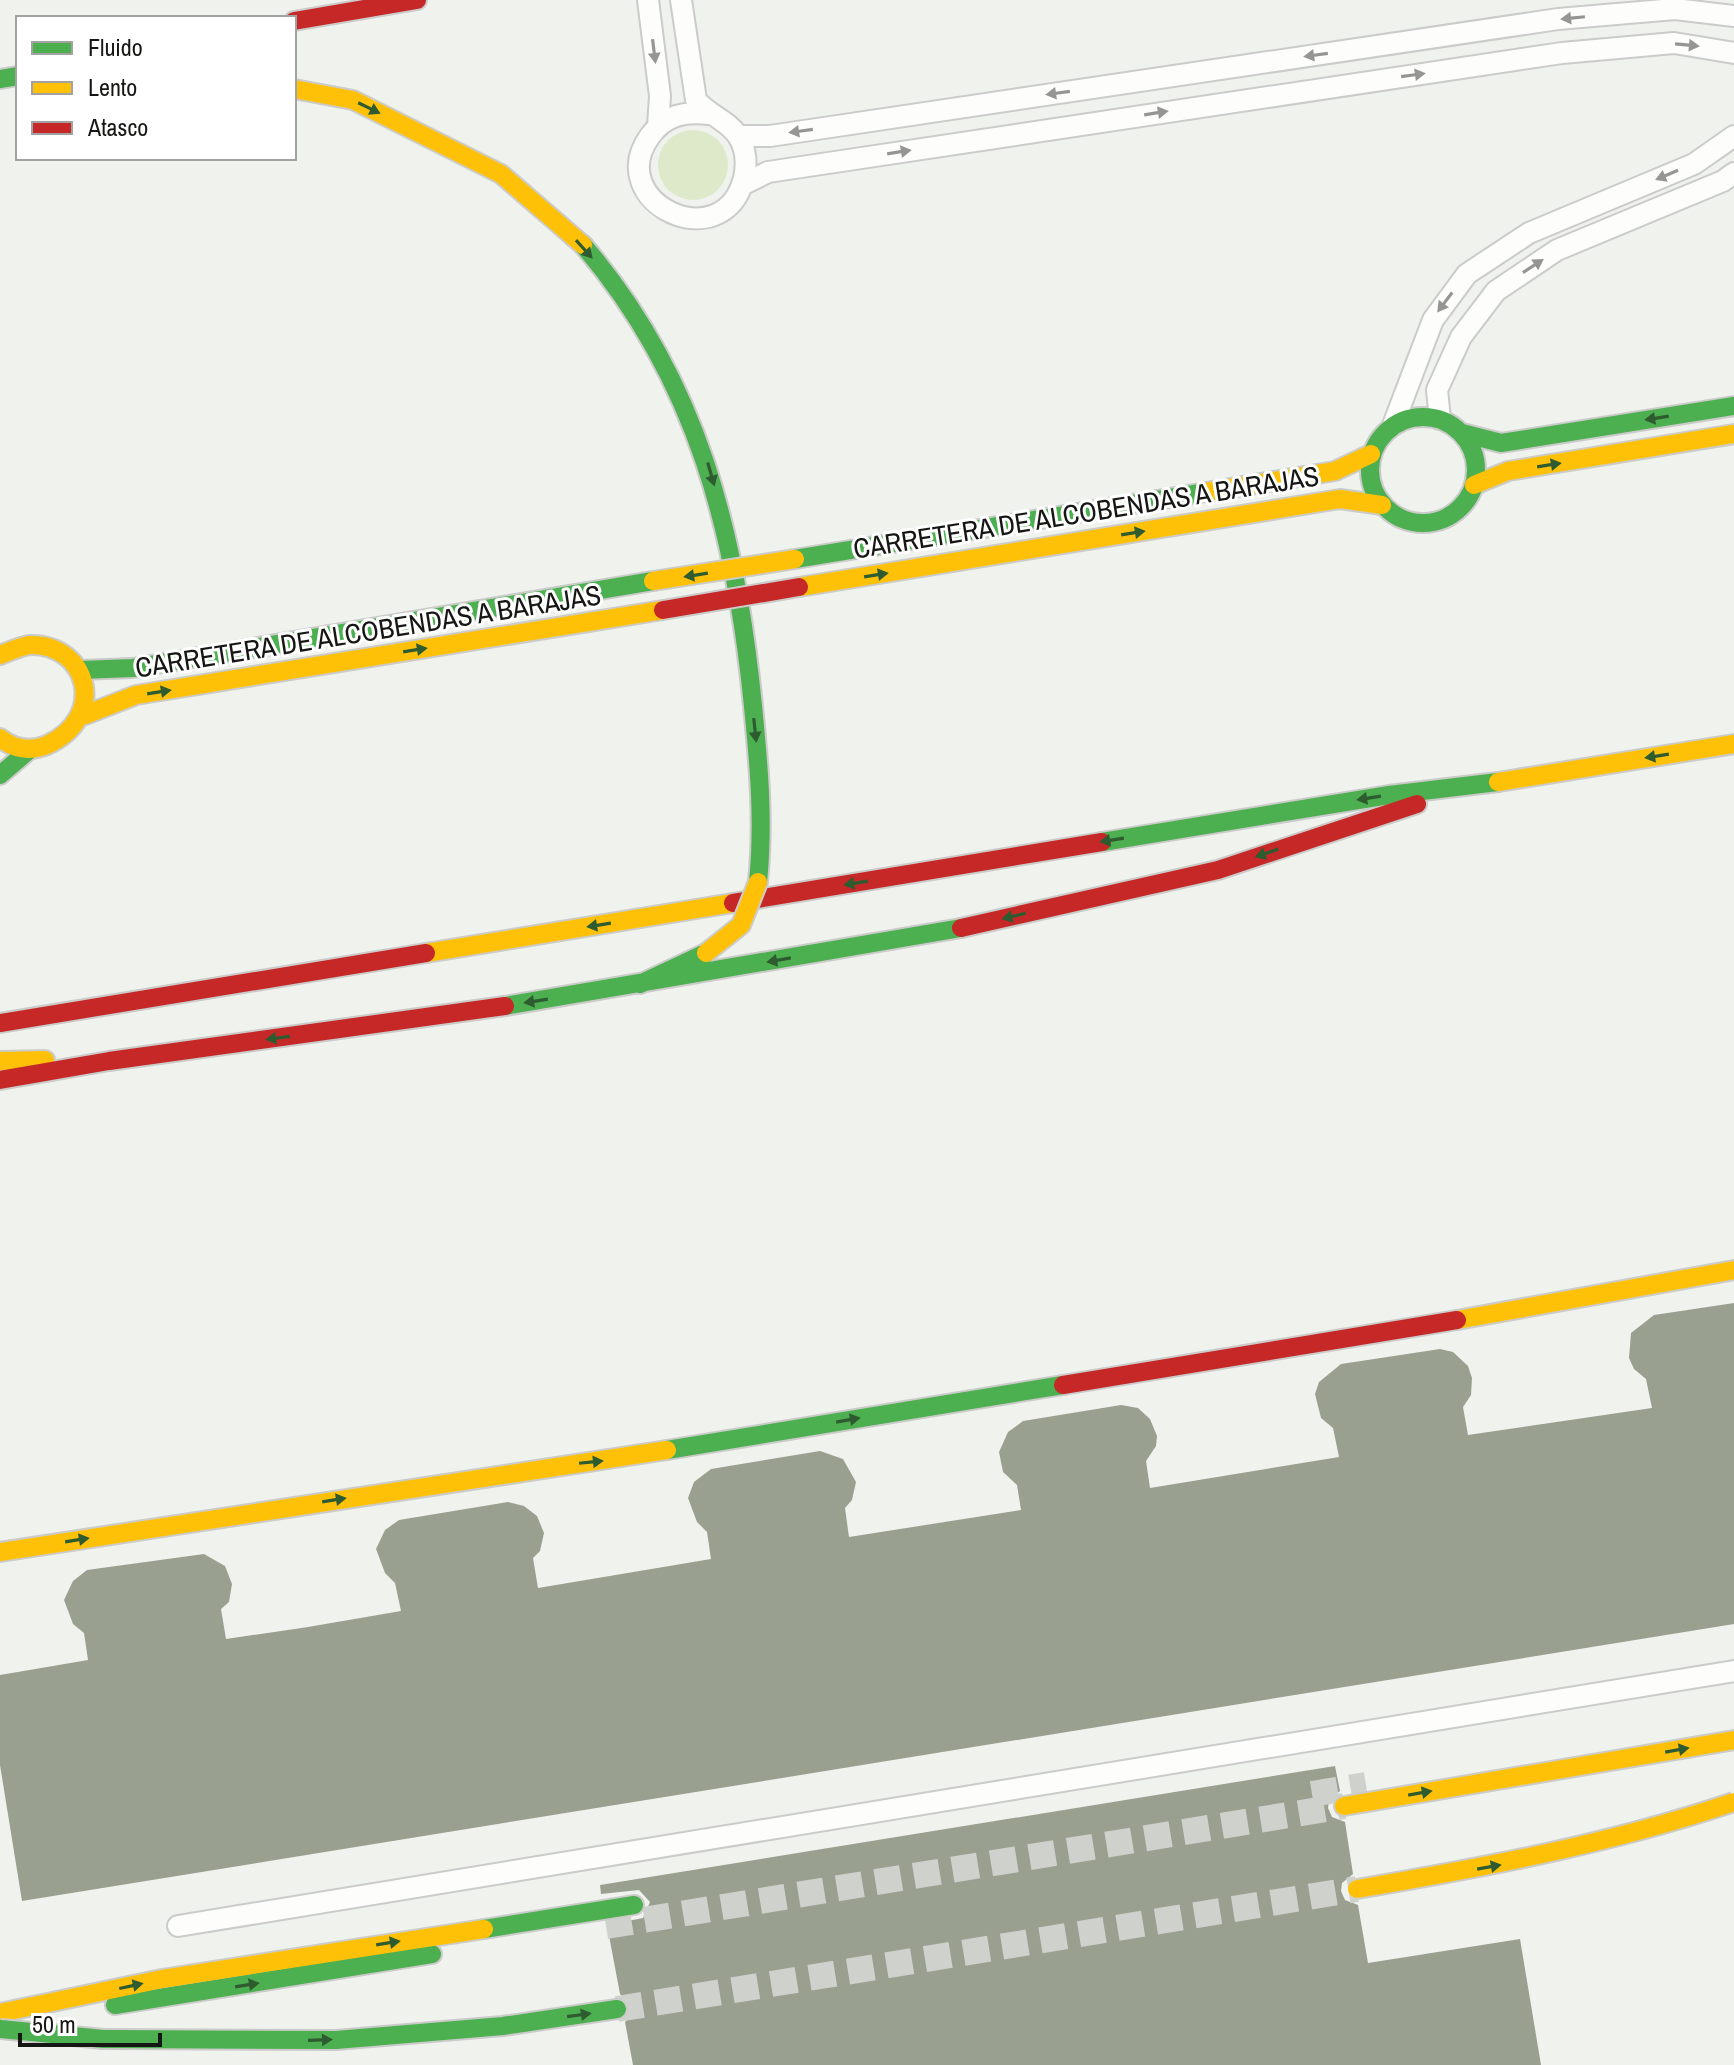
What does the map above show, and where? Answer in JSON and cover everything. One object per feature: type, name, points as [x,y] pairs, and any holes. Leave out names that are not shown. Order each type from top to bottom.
[{"type":"main road","points":[[296,21],[417,0]]},
{"type":"main road","points":[[296,89],[353,100],[501,174],[585,247],[653,343],[703,449],[727,533],[749,669],[763,833],[758,882],[741,925],[706,953],[640,984]]},
{"type":"main road","points":[[1462,433],[1472,449],[1476,467],[1474,485],[1456,513],[1442,521],[1409,523],[1382,505],[1371,481],[1371,454],[1380,438],[1393,425],[1416,417],[1440,419],[1462,433],[1501,443],[1734,406]]},
{"type":"main road","points":[[1474,485],[1508,471],[1734,434]]},
{"type":"main road","name":"CARRETERA DE ALCOBENDAS A BARAJAS","points":[[80,670],[133,668],[1335,471],[1371,454]]},
{"type":"main road","name":"CARRETERA DE ALCOBENDAS A BARAJAS","points":[[85,715],[136,695],[1340,499],[1382,505]]},
{"type":"main road","points":[[0,655],[29,643],[59,649],[80,670],[87,692],[85,715],[62,742],[28,751],[0,775]]},
{"type":"main road","points":[[0,738],[28,751]]},
{"type":"main road","points":[[0,1023],[1389,795],[1474,786],[1734,744]]},
{"type":"main road","points":[[0,1080],[109,1061],[467,1013],[966,927],[1218,870],[1474,786]]},
{"type":"main road","points":[[0,1061],[109,1061]]},
{"type":"main road","points":[[0,1552],[665,1450],[1548,1305],[1734,1270]]},
{"type":"main road","points":[[1366,1785],[1734,1723]]},
{"type":"main road","points":[[1344,1806],[1734,1740]]},
{"type":"main road","points":[[1357,1889],[1538,1858],[1661,1827],[1734,1802]]},
{"type":"main road","points":[[0,2014],[162,1979],[634,1905]]},
{"type":"main road","points":[[0,2014],[145,2001],[606,1926]]},
{"type":"main road","points":[[0,2029],[103,2039],[266,2042],[420,2034],[617,2009]]},
{"type":"street","points":[[648,0],[660,102],[658,126]]},
{"type":"street","points":[[681,0],[694,95],[709,114],[738,136],[746,162],[742,185]]},
{"type":"street","points":[[738,136],[770,136],[1558,19],[1675,9],[1734,16]]},
{"type":"street","points":[[709,114],[683,113],[658,126],[644,145],[640,166],[645,188],[660,208],[682,218],[703,218],[722,210],[742,185],[768,172],[1562,53],[1674,43],[1734,53]]},
{"type":"street","points":[[1393,425],[1433,320],[1467,274],[1529,233],[1694,164],[1734,136]]},
{"type":"street","points":[[1440,419],[1437,390],[1461,337],[1496,291],[1557,250],[1734,173]]},
{"type":"street","points":[[178,1926],[1734,1671]]},
{"type":"green space","points":[[686,130],[700,130],[722,145],[728,165],[726,178],[718,190],[700,200],[686,200],[664,185],[658,172],[658,158],[673,136]]},
{"type":"building","points":[[1734,1303],[1734,1624],[22,1901],[0,1765],[0,1675],[88,1660],[84,1633],[73,1624],[64,1600],[73,1581],[87,1570],[204,1554],[225,1566],[232,1584],[229,1602],[221,1609],[226,1639],[308,1627],[401,1611],[395,1583],[385,1573],[376,1549],[385,1530],[399,1520],[508,1502],[524,1506],[537,1516],[544,1533],[540,1551],[533,1558],[538,1588],[711,1559],[707,1532],[697,1522],[688,1498],[694,1482],[711,1469],[820,1451],[843,1459],[856,1482],[852,1500],[845,1508],[849,1537],[1021,1510],[1017,1485],[1003,1472],[999,1452],[1008,1432],[1023,1421],[1121,1405],[1138,1408],[1150,1419],[1157,1436],[1156,1446],[1146,1461],[1150,1488],[1339,1457],[1333,1428],[1321,1418],[1315,1394],[1319,1382],[1341,1364],[1440,1349],[1453,1352],[1468,1366],[1472,1378],[1471,1395],[1463,1407],[1468,1435],[1652,1408],[1646,1379],[1634,1369],[1629,1358],[1631,1333],[1654,1315]]},
{"type":"building","points":[[1335,1766],[1340,1791],[1329,1800],[1328,1808],[1332,1817],[1345,1822],[1353,1874],[1342,1883],[1341,1891],[1345,1900],[1358,1905],[1368,1963],[1520,1939],[1541,2065],[633,2065],[625,2022],[632,2016],[633,2006],[620,1994],[607,1925],[643,1918],[650,1902],[639,1890],[601,1894],[600,1885]]},
{"type":"tunnel","points":[[1312,1794],[1366,1785]]},
{"type":"tunnel","points":[[606,1926],[1344,1806]]},
{"type":"tunnel","points":[[617,2009],[1357,1889]]},
{"type":"traffic: fast","points":[[0,79],[16,76]]},
{"type":"traffic: fast","points":[[583,245],[623,296],[656,350],[683,405],[705,462],[722,520],[746,643],[753,706],[761,816],[758,882]]},
{"type":"traffic: fast","points":[[1462,433],[1501,443],[1734,406]]},
{"type":"traffic: fast","points":[[1423,417],[1443,421],[1461,432],[1472,450],[1476,470],[1472,490],[1461,508],[1443,519],[1423,523],[1403,519],[1385,508],[1374,490],[1370,470],[1374,450],[1385,432],[1403,421],[1423,417]]},
{"type":"traffic: fast","points":[[795,559],[1206,492]]},
{"type":"traffic: fast","points":[[80,670],[133,668],[653,581]]},
{"type":"traffic: fast","points":[[0,775],[28,751]]},
{"type":"traffic: fast","points":[[1102,842],[1389,795],[1498,782]]},
{"type":"traffic: fast","points":[[505,1006],[961,928]]},
{"type":"traffic: fast","points":[[640,984],[706,953]]},
{"type":"traffic: fast","points":[[667,1450],[1063,1385]]},
{"type":"traffic: fast","points":[[484,1929],[634,1905]]},
{"type":"traffic: fast","points":[[115,2005],[432,1954]]},
{"type":"traffic: fast","points":[[103,2039],[336,2040],[503,2026],[617,2009]]},
{"type":"traffic: fast","points":[[0,2029],[103,2039]]},
{"type":"traffic: slow","points":[[296,89],[353,100],[501,174],[583,245]]},
{"type":"traffic: slow","points":[[1474,485],[1508,471],[1734,434]]},
{"type":"traffic: slow","points":[[1206,492],[1335,471],[1371,454]]},
{"type":"traffic: slow","points":[[799,587],[1340,499],[1382,505]]},
{"type":"traffic: slow","points":[[653,581],[795,559]]},
{"type":"traffic: slow","points":[[85,715],[136,695],[663,610]]},
{"type":"traffic: slow","points":[[0,655],[30,645],[50,648],[66,656],[84,684],[84,701],[78,717],[66,733],[47,745],[34,748],[11,745],[0,738]]},
{"type":"traffic: slow","points":[[1498,782],[1734,744]]},
{"type":"traffic: slow","points":[[706,953],[741,925],[758,882]]},
{"type":"traffic: slow","points":[[426,953],[733,903]]},
{"type":"traffic: slow","points":[[0,1061],[45,1060]]},
{"type":"traffic: slow","points":[[1457,1320],[1734,1270]]},
{"type":"traffic: slow","points":[[0,1552],[667,1450]]},
{"type":"traffic: slow","points":[[1344,1806],[1734,1740]]},
{"type":"traffic: slow","points":[[1357,1889],[1594,1842],[1734,1802]]},
{"type":"traffic: slow","points":[[0,2013],[162,1979],[484,1929]]},
{"type":"traffic: jam","points":[[296,21],[417,0]]},
{"type":"traffic: jam","points":[[663,610],[799,587]]},
{"type":"traffic: jam","points":[[961,928],[1218,870],[1417,804]]},
{"type":"traffic: jam","points":[[733,903],[1102,842]]},
{"type":"traffic: jam","points":[[0,1023],[426,953]]},
{"type":"traffic: jam","points":[[0,1080],[109,1061],[505,1006]]},
{"type":"traffic: jam","points":[[1063,1385],[1457,1320]]}]
